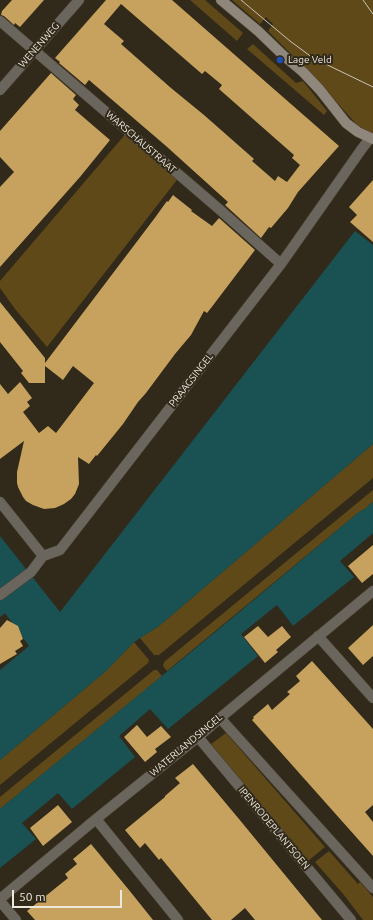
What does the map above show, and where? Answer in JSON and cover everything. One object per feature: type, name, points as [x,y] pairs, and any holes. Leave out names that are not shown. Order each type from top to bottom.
[{"type":"street","name":"WENENWEG","points":[[0,90],[79,0]]},
{"type":"street","points":[[221,0],[303,72],[320,90],[346,123],[358,132],[372,139]]},
{"type":"street","name":"WARSCHAUSTRAAT","points":[[0,20],[281,264]]},
{"type":"street","name":"PRAAGSINGEL","points":[[43,556],[60,550],[281,264],[361,150],[372,139]]},
{"type":"street","points":[[0,502],[43,556],[31,572],[0,595]]},
{"type":"street","name":"WATERLANDSINGEL","points":[[0,900],[96,818],[198,737],[373,591]]},
{"type":"street","points":[[318,636],[373,698]]},
{"type":"street","points":[[220,718],[373,888]]},
{"type":"street","name":"IPENRODEPLANTSOEN","points":[[198,737],[350,920]]},
{"type":"street","points":[[96,818],[178,920]]},
{"type":"street","points":[[0,900],[16,920]]},
{"type":"shaded area","points":[[190,0],[205,0],[243,33],[237,41]]},
{"type":"shaded area","points":[[232,0],[373,0],[373,134],[358,126],[315,78],[268,31],[273,24],[266,17],[260,24]]},
{"type":"shaded area","points":[[253,44],[296,83],[303,81],[327,111],[324,115],[247,49]]},
{"type":"shaded area","points":[[128,131],[180,176],[47,347],[15,309],[0,288],[0,281]]},
{"type":"shaded area","points":[[373,444],[373,478],[159,655],[154,655],[140,638],[159,626]]},
{"type":"shaded area","points":[[373,490],[373,502],[167,671],[163,666],[164,662]]},
{"type":"shaded area","points":[[134,642],[149,660],[148,663],[0,785],[0,760],[106,671]]},
{"type":"shaded area","points":[[154,670],[157,670],[162,676],[0,809],[0,797]]},
{"type":"shaded area","points":[[226,733],[325,847],[308,861],[211,744]]},
{"type":"shaded area","points":[[329,851],[358,884],[360,882],[373,897],[373,920],[363,920],[344,895],[315,862]]},
{"type":"water","points":[[355,231],[373,245],[373,444],[159,626],[134,642],[106,671],[0,760],[0,670],[29,646],[5,613],[0,617],[0,536],[60,612]]},
{"type":"water","points":[[373,502],[373,534],[340,561],[354,577],[293,626],[277,605],[241,634],[258,656],[168,729],[150,709],[119,736],[135,757],[72,809],[58,793],[22,823],[36,839],[0,868],[0,809]]},
{"type":"building","points":[[12,0],[44,0],[20,27],[15,23],[14,25],[1,15],[2,11]]},
{"type":"building","points":[[106,0],[172,0],[339,146],[298,192],[288,208],[271,228],[269,227],[261,238],[225,205],[228,202],[166,146],[89,80],[85,85],[55,58]],"holes":[[[121,4],[202,74],[205,71],[222,85],[219,89],[294,155],[292,158],[300,165],[287,182],[278,176],[275,181],[252,161],[254,159],[121,44],[124,41],[104,24]]]},
{"type":"building","points":[[51,73],[76,95],[73,99],[79,105],[75,110],[110,140],[80,177],[0,267],[0,187],[14,172],[0,157],[0,131]]},
{"type":"building","points":[[373,180],[373,242],[350,222],[357,215],[349,207]]},
{"type":"building","points":[[173,195],[192,210],[191,211],[212,226],[219,218],[255,250],[207,313],[204,311],[191,335],[97,456],[96,455],[89,464],[78,457],[79,484],[71,499],[55,508],[44,509],[33,505],[26,501],[23,497],[17,483],[17,472],[24,441],[0,459],[0,384],[8,394],[20,382],[32,398],[27,402],[30,406],[23,412],[39,433],[48,426],[56,433],[94,383],[73,366],[63,380],[45,366],[45,383],[29,383],[21,373],[23,371],[0,342],[0,302],[45,358],[45,363]]},
{"type":"building","points":[[373,545],[373,574],[362,583],[348,566]]},
{"type":"building","points":[[7,620],[18,626],[23,639],[20,641],[23,646],[15,651],[17,654],[0,664],[0,628]]},
{"type":"building","points":[[373,625],[373,656],[363,665],[348,648]]},
{"type":"building","points":[[258,626],[268,637],[282,626],[291,637],[276,650],[278,652],[265,663],[244,637]]},
{"type":"building","points":[[312,661],[373,729],[373,805],[365,812],[373,822],[373,856],[252,720],[254,718],[253,717],[268,704],[272,710],[290,694],[287,692],[300,681],[296,676]]},
{"type":"building","points":[[137,725],[147,737],[161,726],[171,737],[155,749],[157,752],[145,762],[124,737]]},
{"type":"building","points":[[193,764],[322,920],[255,920],[245,908],[231,920],[212,920],[161,858],[159,860],[145,843],[140,848],[125,830],[180,783],[175,778]]},
{"type":"building","points":[[58,805],[72,822],[43,846],[30,828]]},
{"type":"building","points":[[91,844],[153,920],[35,920],[27,911],[68,878],[65,874],[77,864],[73,859]]},
{"type":"tram line","points":[[241,0],[313,58],[373,87]]},
{"type":"tram line","points":[[363,0],[373,14]]},
{"type":"place","name":"Lage Veld","points":[[280,60]]}]
